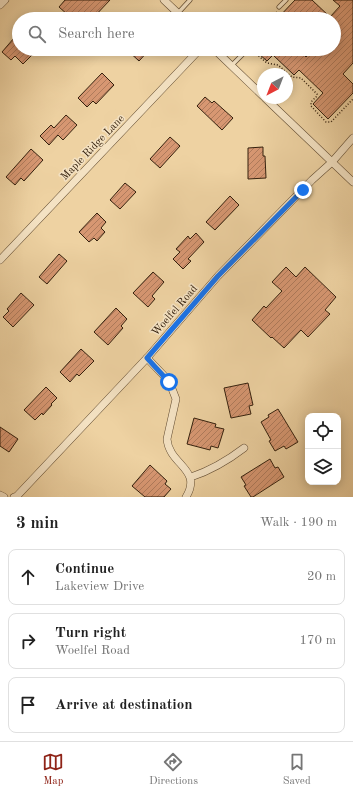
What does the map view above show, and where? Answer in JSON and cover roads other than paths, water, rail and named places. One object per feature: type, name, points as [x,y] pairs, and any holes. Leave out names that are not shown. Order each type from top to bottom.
[{"type":"street","points":[[0,5],[5,0]]},
{"type":"street","points":[[164,0],[177,12]]},
{"type":"street","name":"Maple Ridge Lane","points":[[0,260],[193,56]]},
{"type":"street","points":[[221,56],[257,90]]},
{"type":"street","points":[[271,104],[353,182]]},
{"type":"street","name":"Woelfel Road","points":[[14,497],[18,496],[147,358],[218,276],[312,180],[332,162],[353,138]]},
{"type":"street","points":[[147,358],[169,382],[176,399],[167,439],[169,450],[176,460],[187,470],[191,477],[190,488],[186,497]]},
{"type":"street","points":[[191,477],[203,473],[229,460],[244,448]]},
{"type":"street","points":[[0,495],[4,497]]},
{"type":"lane","points":[[179,12],[190,0]]},
{"type":"lane","points":[[280,7],[286,0]]},
{"type":"lane","points":[[231,66],[241,56]]}]
